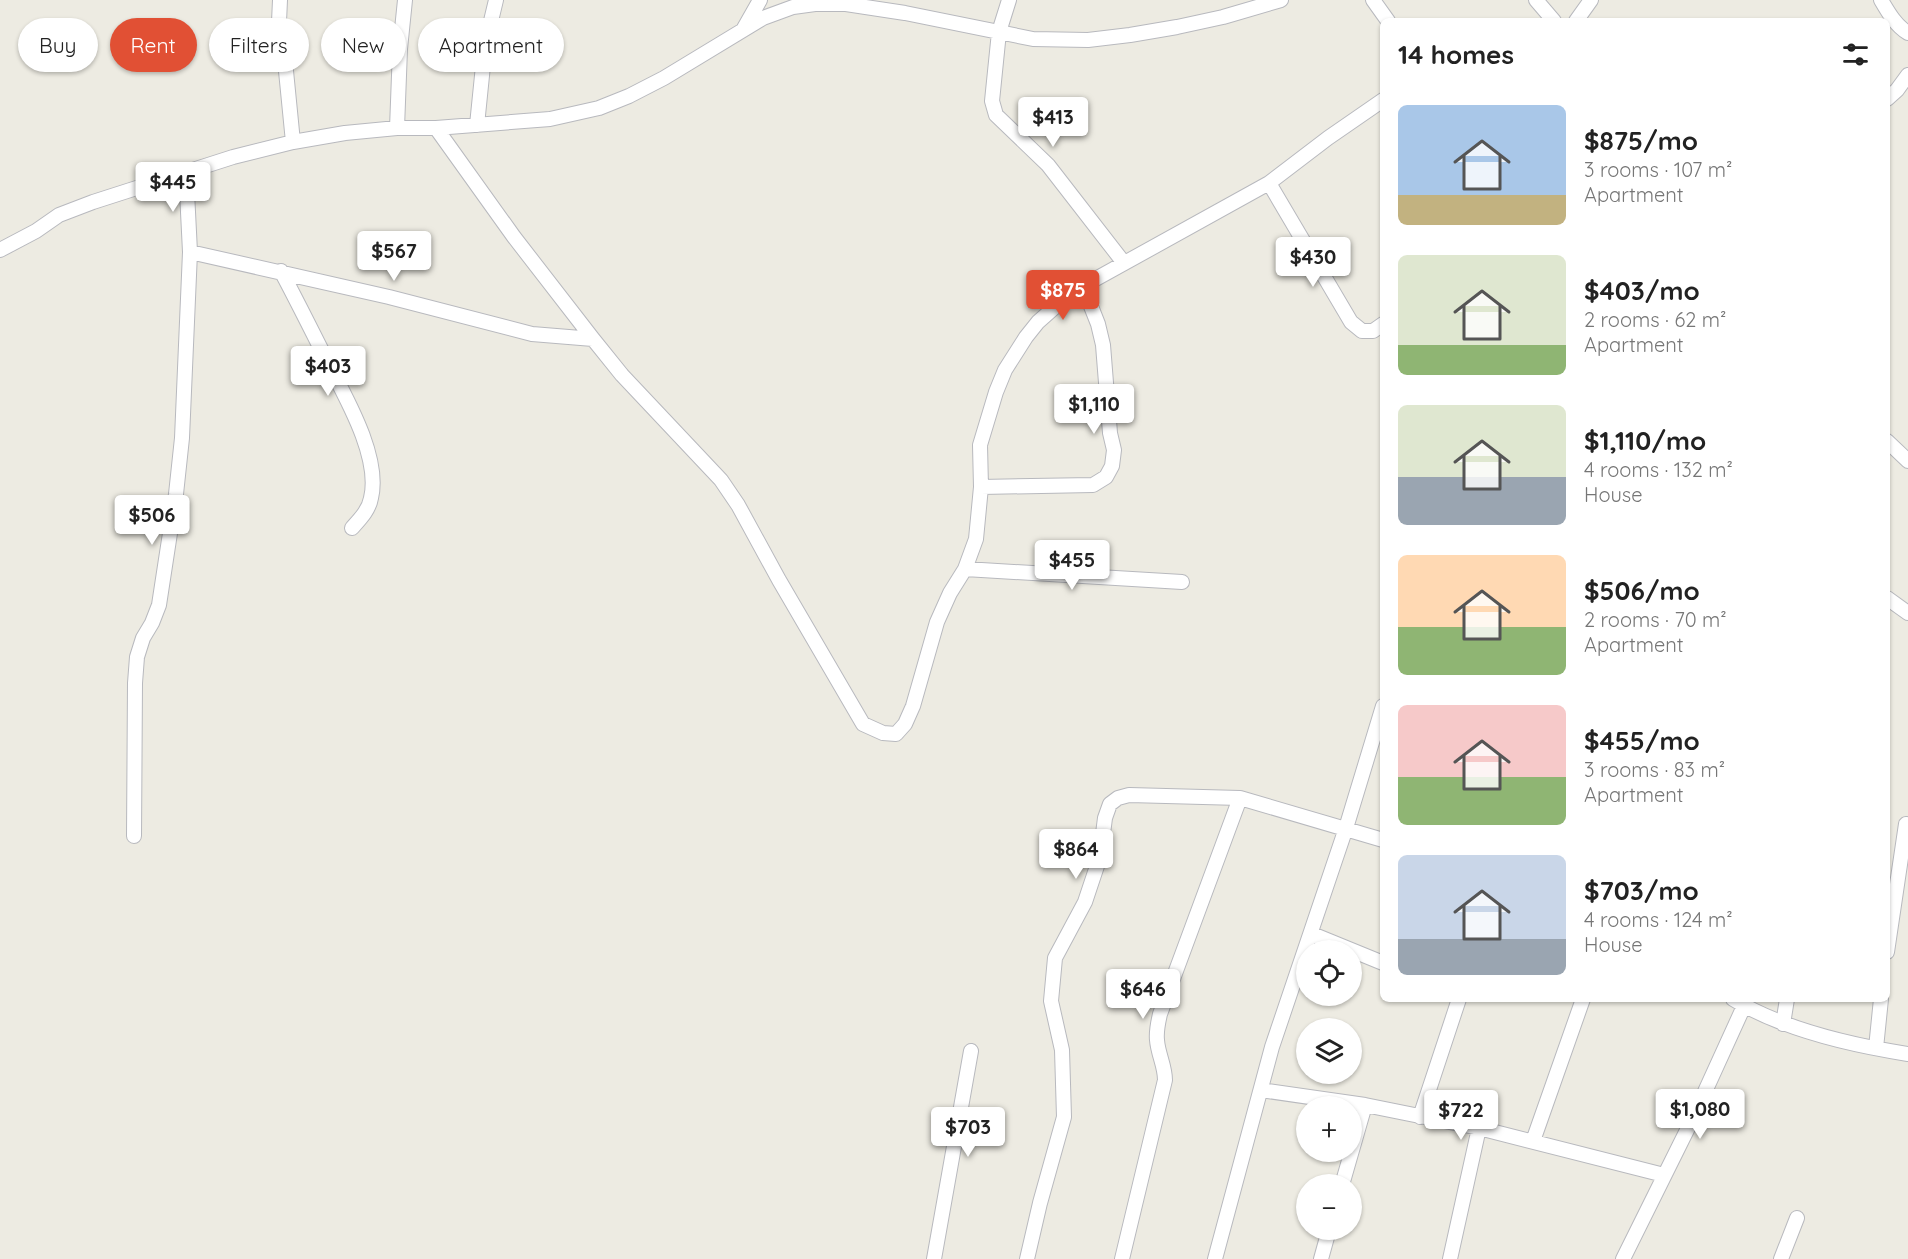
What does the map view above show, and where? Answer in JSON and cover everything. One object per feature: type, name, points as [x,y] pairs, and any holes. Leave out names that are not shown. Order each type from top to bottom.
[{"type":"street","points":[[280,0],[279,22],[293,142]]},
{"type":"street","points":[[397,128],[400,48],[405,0]]},
{"type":"street","points":[[477,125],[485,46],[496,0]]},
{"type":"street","points":[[743,31],[760,0]]},
{"type":"street","points":[[1010,0],[999,32],[992,101],[996,115],[1048,165],[1124,262]]},
{"type":"street","points":[[0,250],[36,231],[59,215],[93,202],[233,157],[293,142],[345,133],[397,128],[436,128],[550,119],[599,108],[664,78],[763,18],[793,7],[846,4],[915,15],[1033,39],[1088,40],[1223,17],[1281,0]]},
{"type":"street","points":[[1373,0],[1386,18]]},
{"type":"street","points":[[1536,0],[1551,18]]},
{"type":"street","points":[[1577,18],[1591,0]]},
{"type":"street","points":[[1881,0],[1891,16],[1908,33]]},
{"type":"street","points":[[1890,96],[1908,75]]},
{"type":"street","points":[[436,128],[514,237],[622,375],[721,480],[733,496],[863,724],[883,733],[896,734],[905,724],[913,706],[942,608],[965,569],[976,538],[981,488],[980,445],[1005,370],[1026,337],[1038,322],[1083,286],[1269,183],[1380,102]]},
{"type":"street","points":[[134,836],[137,657],[143,638],[159,605],[182,438],[190,252],[186,172]]},
{"type":"street","points":[[1269,183],[1351,322],[1362,331],[1373,331],[1380,326]]},
{"type":"street","points":[[190,252],[281,271],[532,334],[593,339]]},
{"type":"street","points":[[281,271],[357,420],[370,460],[373,485],[371,498],[366,511],[352,528]]},
{"type":"street","points":[[981,488],[1093,484],[1106,477],[1112,466],[1114,450],[1110,433],[1103,345],[1098,324],[1083,286]]},
{"type":"street","points":[[1890,444],[1908,460]]},
{"type":"street","points":[[965,569],[1182,582]]},
{"type":"street","points":[[1890,600],[1908,613]]},
{"type":"street","points":[[1215,1259],[1272,1047],[1312,934],[1380,716]]},
{"type":"street","points":[[1027,1259],[1064,1117],[1062,1050],[1051,1001],[1055,958],[1085,902],[1100,857],[1105,818],[1110,804],[1118,798],[1129,795],[1240,798],[1380,839]]},
{"type":"street","points":[[1122,1259],[1165,1080],[1165,1067],[1157,1042],[1160,1014],[1240,798]]},
{"type":"street","points":[[1890,932],[1906,824]]},
{"type":"street","points":[[1312,934],[1380,962]]},
{"type":"street","points":[[1420,1117],[1459,1002]]},
{"type":"street","points":[[1533,1141],[1582,1002]]},
{"type":"street","points":[[1623,1259],[1693,1118],[1738,1002],[1783,1024],[1846,1042],[1908,1054]]},
{"type":"street","points":[[1783,1024],[1787,1002]]},
{"type":"street","points":[[1875,1048],[1881,1002]]},
{"type":"street","points":[[934,1259],[971,1051]]},
{"type":"street","points":[[1261,1090],[1365,1105],[1479,1128],[1664,1175]]},
{"type":"street","points":[[1345,1174],[1365,1105]]},
{"type":"street","points":[[1450,1259],[1479,1128]]},
{"type":"street","points":[[1781,1259],[1797,1218]]},
{"type":"street","points":[[1321,1259],[1326,1240]]}]
